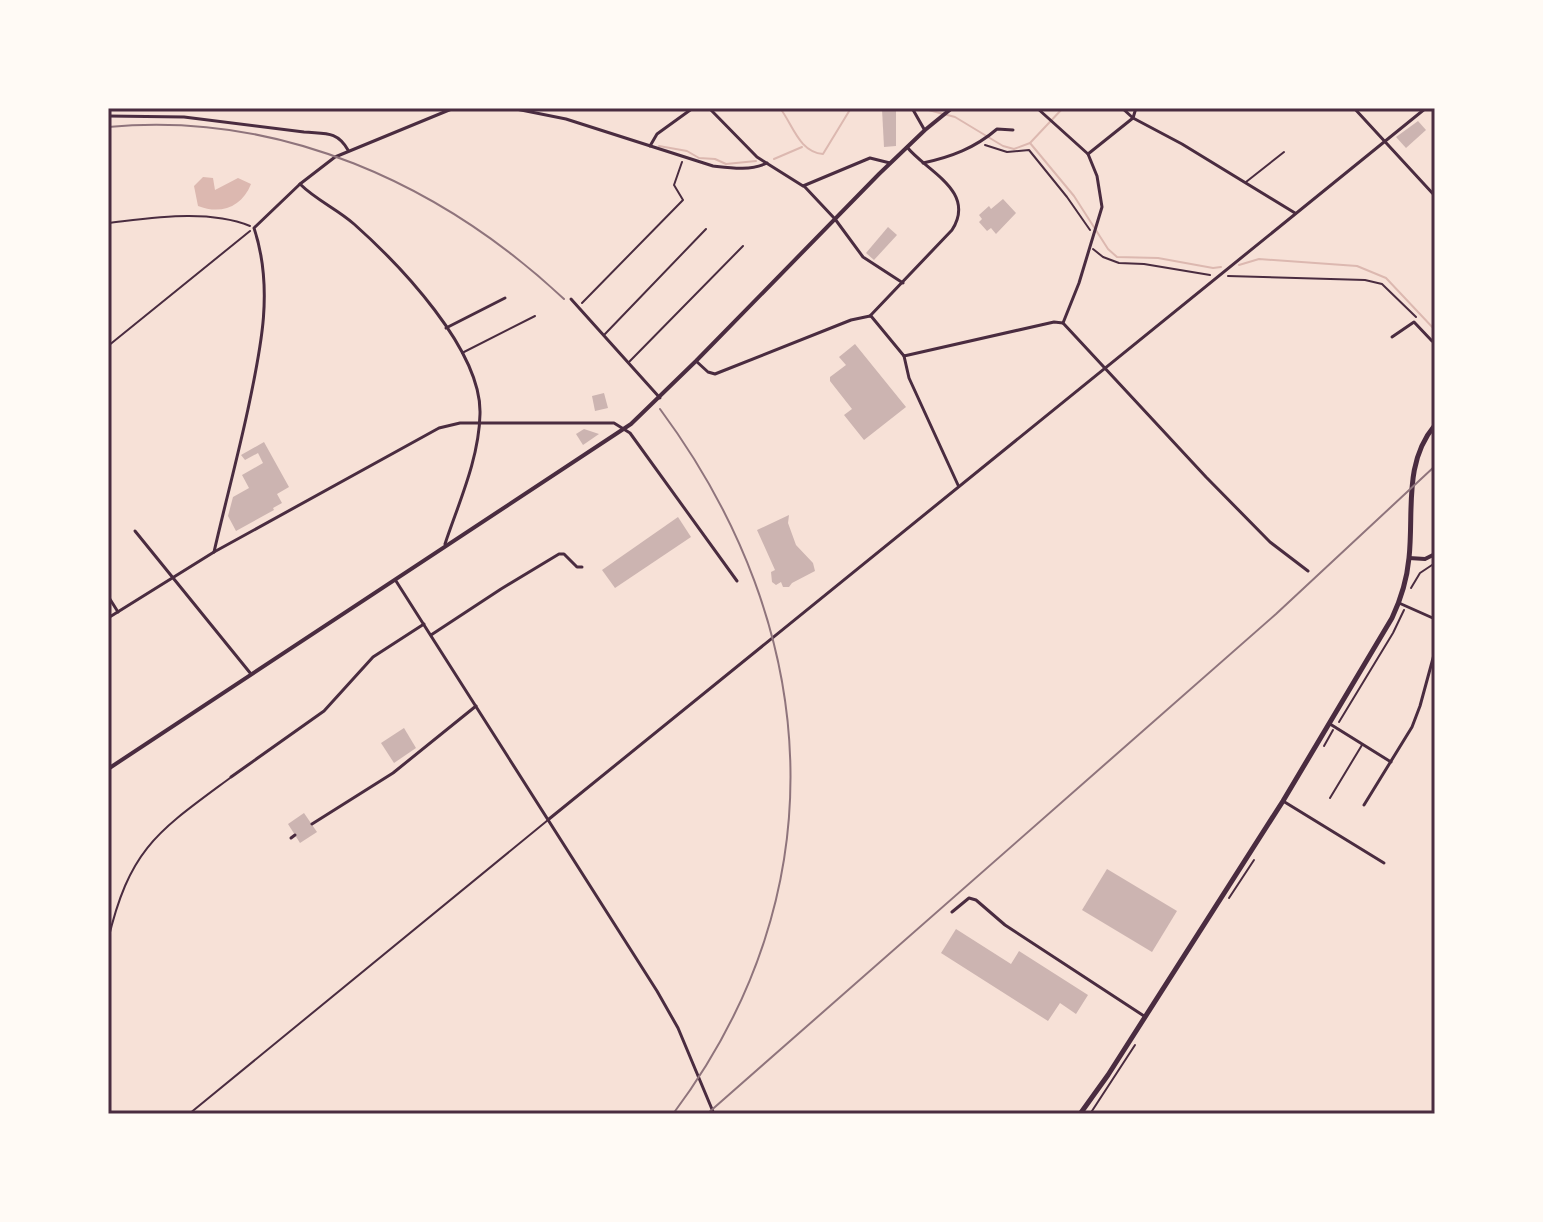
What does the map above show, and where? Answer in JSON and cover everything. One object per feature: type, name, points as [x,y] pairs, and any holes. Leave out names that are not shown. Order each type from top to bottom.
[{"type":"main road","points":[[1080,1114],[1283,801],[1399,603],[1409,558],[1413,470],[1420,447],[1435,425]]},
{"type":"street","points":[[214,552],[263,336],[265,286],[254,228],[300,184],[348,150],[454,108]]},
{"type":"street","points":[[511,108],[566,119],[713,166],[735,169],[767,163]]},
{"type":"street","points":[[650,146],[657,134],[693,108]]},
{"type":"street","points":[[709,108],[744,145],[803,186],[835,219],[866,260],[903,283]]},
{"type":"street","points":[[1037,108],[1088,154],[1097,176],[1102,207],[1079,283],[1063,323]]},
{"type":"street","points":[[1122,108],[1133,118],[1295,213]]},
{"type":"street","points":[[1088,154],[1133,118],[1136,108]]},
{"type":"street","points":[[1354,108],[1435,196]]},
{"type":"street","points":[[549,819],[1426,108]]},
{"type":"street","points":[[912,109],[925,130]]},
{"type":"street","points":[[108,769],[625,429],[660,398],[890,163],[950,109]]},
{"type":"street","points":[[108,116],[184,117],[324,132],[338,137],[348,150]]},
{"type":"street","points":[[923,163],[940,161],[981,143],[997,129],[1013,130]]},
{"type":"street","points":[[696,361],[715,374],[851,320],[870,316],[903,283],[952,230],[958,217],[957,203],[950,186],[907,147]]},
{"type":"street","points":[[803,186],[870,158],[890,163]]},
{"type":"street","points":[[300,184],[347,218],[402,268],[462,353],[475,386],[480,423],[465,491],[444,549]]},
{"type":"street","points":[[446,328],[505,298]]},
{"type":"street","points":[[571,299],[660,398]]},
{"type":"street","points":[[870,316],[904,356],[909,378],[958,486]]},
{"type":"street","points":[[904,356],[1054,322],[1063,323],[1270,542],[1308,571]]},
{"type":"street","points":[[1392,337],[1414,322],[1433,340]]},
{"type":"street","points":[[108,618],[214,552],[439,428],[460,423],[614,423],[625,429],[737,581]]},
{"type":"street","points":[[135,531],[252,675]]},
{"type":"street","points":[[431,635],[559,554],[567,555],[577,567],[582,567]]},
{"type":"street","points":[[1409,558],[1429,558],[1435,554]]},
{"type":"street","points":[[396,581],[549,819],[678,1028],[714,1114]]},
{"type":"street","points":[[108,596],[118,612]]},
{"type":"street","points":[[1399,603],[1435,619]]},
{"type":"street","points":[[231,777],[324,711],[373,657],[424,624]]},
{"type":"street","points":[[1364,805],[1420,706],[1435,651]]},
{"type":"street","points":[[312,824],[393,773],[476,706]]},
{"type":"street","points":[[1330,724],[1391,762]]},
{"type":"street","points":[[1283,801],[1384,863]]},
{"type":"street","points":[[952,912],[969,898],[976,900],[1005,925],[1144,1016]]},
{"type":"lane","points":[[1245,182],[1284,152]]},
{"type":"lane","points":[[605,334],[706,229]]},
{"type":"lane","points":[[628,363],[743,246]]},
{"type":"lane","points":[[462,353],[535,316]]},
{"type":"lane","points":[[1429,558],[1434,564]]},
{"type":"lane","points":[[1330,798],[1362,744]]},
{"type":"lane","points":[[108,940],[116,905],[130,871],[149,841],[231,777]]},
{"type":"lane","points":[[189,1114],[549,819]]},
{"type":"path","points":[[981,143],[1007,152],[1029,150],[1093,233]]},
{"type":"path","points":[[578,307],[683,200],[674,185],[683,157]]},
{"type":"path","points":[[108,223],[174,217],[230,218],[254,228],[108,346]]},
{"type":"path","points":[[1090,244],[1099,255],[1119,263],[1219,276],[1382,284],[1416,317],[1414,322]]},
{"type":"shaded area","points":[[203,177],[213,178],[215,190],[238,178],[251,184],[242,198],[230,207],[207,209],[198,206],[194,186]]},
{"type":"building","points":[[896,108],[896,146],[884,147],[882,109]]},
{"type":"building","points":[[1418,121],[1426,130],[1406,148],[1396,137]]},
{"type":"building","points":[[1003,199],[1016,213],[996,234],[991,228],[987,231],[979,222],[982,219],[979,215]]},
{"type":"building","points":[[888,227],[897,235],[874,260],[866,253]]},
{"type":"building","points":[[855,344],[906,407],[864,440],[844,415],[852,409],[830,381],[830,377],[846,365],[839,357]]},
{"type":"building","points":[[604,393],[608,408],[595,411],[592,396]]},
{"type":"building","points":[[584,429],[599,434],[583,445],[576,434]]},
{"type":"building","points":[[264,442],[289,487],[277,494],[282,503],[274,510],[236,531],[228,516],[233,497],[249,488],[242,475],[263,463],[258,453],[245,460],[241,455]]},
{"type":"building","points":[[789,515],[788,523],[796,545],[813,563],[815,571],[789,587],[783,587],[781,582],[776,585],[772,582],[771,572],[775,570],[757,530]]},
{"type":"building","points":[[678,517],[691,537],[615,588],[602,570]]},
{"type":"building","points":[[404,728],[416,748],[394,763],[381,743]]},
{"type":"building","points":[[304,813],[317,832],[300,843],[288,824]]},
{"type":"building","points":[[1107,869],[1177,911],[1152,952],[1082,910]]},
{"type":"building","points":[[956,929],[1011,964],[1019,951],[1088,995],[1076,1014],[1060,1003],[1048,1021],[941,953]]},
{"type":"waterway","points":[[780,108],[802,143],[823,154],[851,108]]},
{"type":"waterway","points":[[921,108],[955,117],[1003,146],[1014,149],[1030,143],[1063,108]]},
{"type":"waterway","points":[[1030,143],[1074,196],[1108,249],[1117,257],[1158,258],[1221,267]]},
{"type":"waterway","points":[[659,146],[687,151],[699,158],[715,159],[726,164],[756,161]]},
{"type":"waterway","points":[[774,159],[802,147]]},
{"type":"waterway","points":[[1239,265],[1259,259],[1357,266],[1386,278],[1435,330]]},
{"type":"railway","points":[[108,127],[172,125],[234,131],[295,144],[354,164],[411,189],[465,221],[516,258],[564,299]]},
{"type":"railway","points":[[660,409],[714,493],[754,581],[780,670],[790,760],[785,851],[764,941],[727,1029],[673,1114]]},
{"type":"railway","points":[[707,1114],[1276,614],[1435,466]]}]
